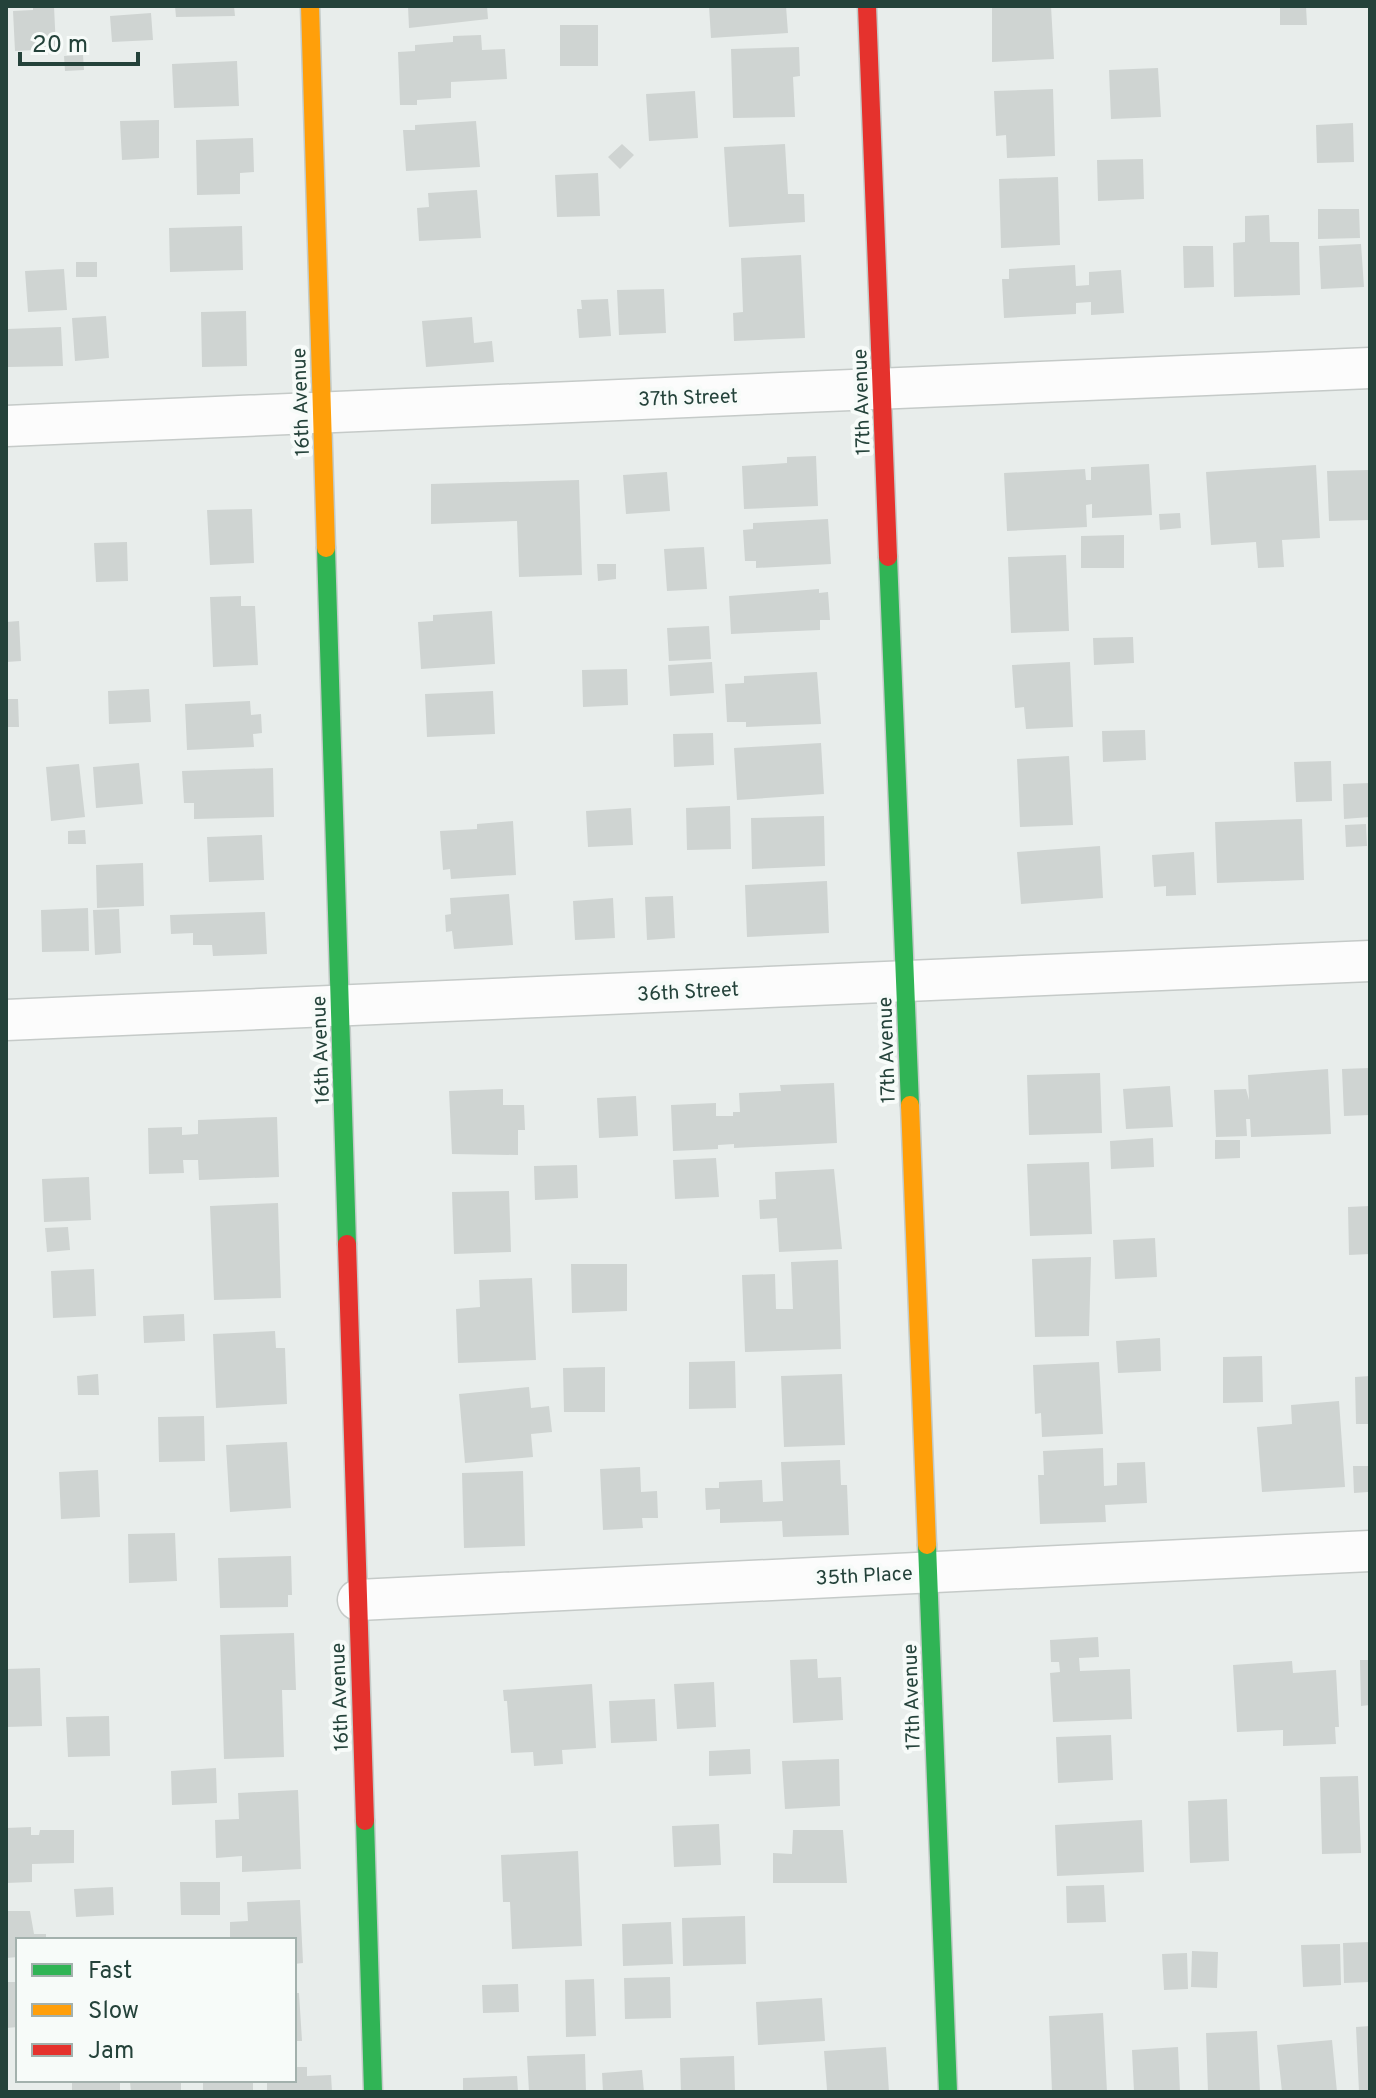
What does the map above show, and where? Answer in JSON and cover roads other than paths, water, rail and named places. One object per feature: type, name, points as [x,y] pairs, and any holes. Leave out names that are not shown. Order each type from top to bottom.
[{"type":"street","name":"16th Avenue","points":[[310,6],[373,2092]]},
{"type":"street","name":"17th Avenue","points":[[867,6],[948,2092]]},
{"type":"street","name":"37th Street","points":[[6,426],[1370,368]]},
{"type":"street","name":"36th Street","points":[[6,1020],[1370,961]]},
{"type":"street","name":"35th Place","points":[[358,1600],[1370,1551]]}]
